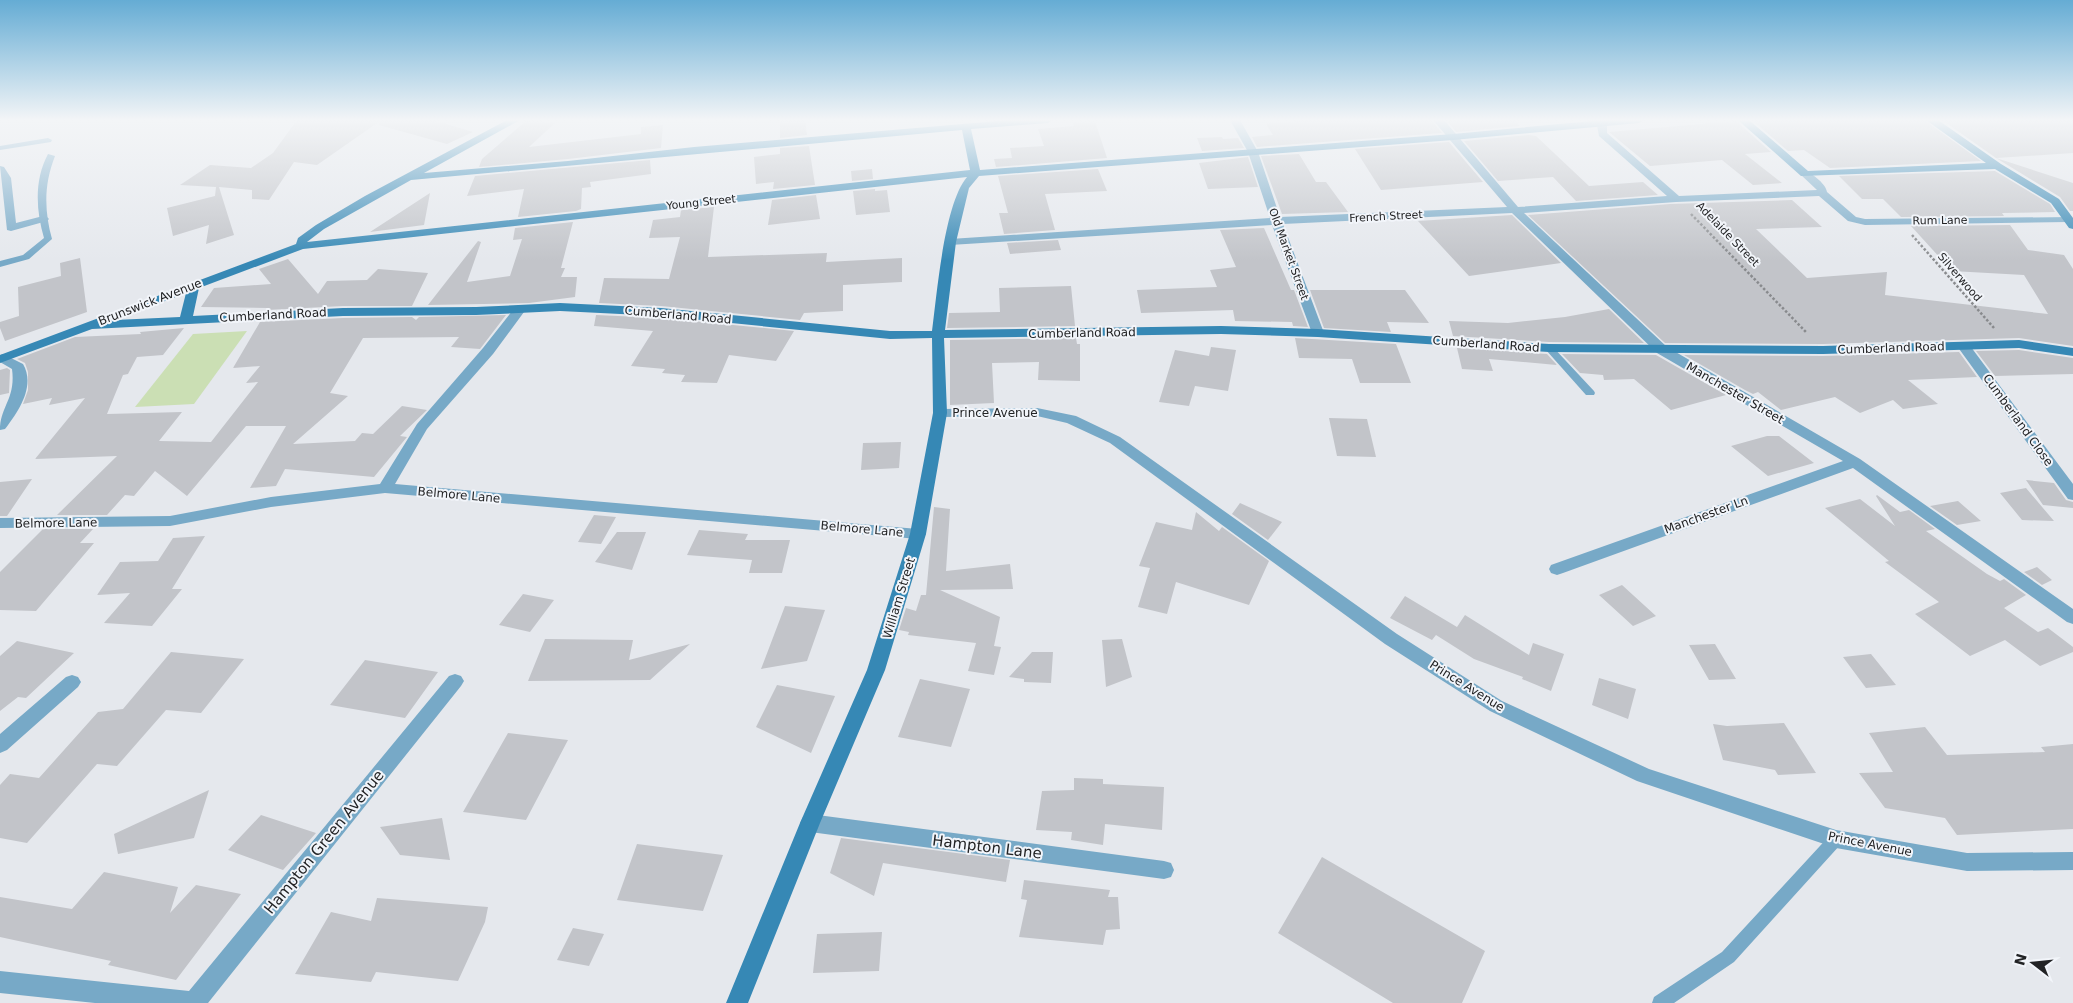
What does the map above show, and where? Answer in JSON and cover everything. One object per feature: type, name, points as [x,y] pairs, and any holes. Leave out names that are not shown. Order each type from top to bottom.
[{"type":"street","points":[[301,246],[302,240],[320,227],[428,167]]},
{"type":"street","points":[[409,177],[534,167]]},
{"type":"street","points":[[974,167],[976,174]]},
{"type":"street","name":"Young Street","points":[[301,246],[976,174],[1067,167]]},
{"type":"street","name":"Old Market Street","points":[[1258,167],[1276,222],[1318,333]]},
{"type":"street","name":"Manchester Street","points":[[1478,167],[1515,210],[1662,350],[1855,462],[2073,618]]},
{"type":"street","points":[[1640,167],[1676,198]]},
{"type":"street","points":[[1797,167],[1805,174],[1978,167]]},
{"type":"street","points":[[1998,167],[2055,201],[2073,205]]},
{"type":"street","points":[[0,169],[6,178],[11,228],[43,220]]},
{"type":"street","name":"William Street","points":[[737,1003],[810,823],[876,670],[918,534],[940,413],[938,336],[950,242],[964,187],[976,174]]},
{"type":"street","name":"Rum Lane","points":[[1805,174],[1822,189],[1822,193],[1852,219],[1865,222],[2071,223]]},
{"type":"street","name":"French Street","points":[[950,242],[1276,222],[1515,210],[1676,198],[1822,193]]},
{"type":"street","points":[[2055,201],[2071,223]]},
{"type":"street","name":"Brunswick Avenue","points":[[1,358],[301,246]]},
{"type":"street","points":[[186,319],[194,285]]},
{"type":"street","name":"Cumberland Road","points":[[90,325],[343,312],[560,307],[661,312],[890,335],[938,336],[1221,330],[1318,333],[1549,348],[1823,350],[2019,344],[2073,352]]},
{"type":"street","points":[[385,488],[422,427],[488,351],[520,309]]},
{"type":"street","name":"Cumberland Close","points":[[1962,346],[2073,495]]},
{"type":"street","points":[[0,426],[14,408],[21,385],[18,367],[1,358]]},
{"type":"street","name":"Prince Avenue","points":[[940,413],[1038,412],[1071,419],[1115,440],[1391,639],[1496,706],[1644,775],[1836,839],[1968,862],[2073,861]]},
{"type":"street","name":"Manchester Ln","points":[[1557,569],[1855,462]]},
{"type":"street","name":"Belmore Lane","points":[[0,523],[170,521],[271,502],[385,488],[918,534]]},
{"type":"street","name":"Hampton Green Avenue","points":[[194,1003],[455,681]]},
{"type":"street","points":[[0,745],[72,682]]},
{"type":"street","name":"Hampton Lane","points":[[810,823],[1164,870]]},
{"type":"street","points":[[0,982],[194,1003]]},
{"type":"lane","points":[[0,264],[26,257],[48,239],[43,220],[40,193],[46,167]]},
{"type":"lane","points":[[1549,348],[1590,393]]},
{"type":"lane","points":[[1660,1003],[1728,957],[1836,839]]},
{"type":"path","name":"Adelaide Street","points":[[1676,198],[1823,350]]},
{"type":"path","name":"Silverwood","points":[[1900,221],[2007,344]]},
{"type":"green space","points":[[247,331],[194,404],[135,407],[193,334]]},
{"type":"building","points":[[207,167],[291,167],[269,200],[252,199],[252,190],[219,187],[234,235],[206,244],[209,225],[173,236],[167,208],[215,196],[216,187],[180,185]]},
{"type":"building","points":[[576,167],[650,167],[651,174],[590,182],[591,187],[582,188],[581,209],[576,211],[518,217],[524,189],[467,196],[475,176]]},
{"type":"building","points":[[755,167],[812,167],[815,185],[773,189],[774,182],[756,184]]},
{"type":"building","points":[[1200,167],[1251,167],[1258,187],[1208,189]]},
{"type":"building","points":[[1265,167],[1307,167],[1316,182],[1326,182],[1348,212],[1282,214]]},
{"type":"building","points":[[1366,167],[1470,167],[1483,182],[1381,190]]},
{"type":"building","points":[[1486,167],[1569,167],[1589,186],[1643,182],[1658,195],[1576,201],[1553,177],[1498,181]]},
{"type":"building","points":[[1730,167],[1761,167],[1782,183],[1753,185]]},
{"type":"building","points":[[1828,167],[1856,167],[1830,168]]},
{"type":"building","points":[[2010,167],[2023,167],[2073,183],[2073,211],[2070,211],[2060,197]]},
{"type":"building","points":[[872,169],[873,179],[852,181],[851,171]]},
{"type":"building","points":[[1098,169],[1107,191],[1045,194],[1055,230],[1004,234],[999,213],[1008,213],[998,176]]},
{"type":"building","points":[[1995,171],[2050,204],[2055,212],[2002,213],[2004,216],[1901,217],[1883,199],[1862,199],[1839,176]]},
{"type":"building","points":[[875,189],[875,191],[887,190],[890,212],[856,215],[853,191]]},
{"type":"building","points":[[430,193],[424,225],[370,232]]},
{"type":"building","points":[[816,195],[820,219],[768,225],[772,200]]},
{"type":"building","points":[[1792,200],[1822,227],[1756,229],[1807,278],[1887,272],[1885,295],[2048,314],[2024,275],[1952,271],[1911,226],[2010,225],[2028,250],[2064,255],[2073,269],[2073,346],[2019,338],[1823,344],[1665,343],[1528,215],[1670,204]]},
{"type":"building","points":[[714,207],[708,257],[827,253],[826,262],[902,258],[902,282],[843,285],[843,311],[804,313],[800,320],[661,306],[599,303],[604,278],[669,279],[680,237],[649,238],[653,220],[680,217],[681,210]]},
{"type":"building","points":[[1512,215],[1561,263],[1469,276],[1418,221]]},
{"type":"building","points":[[573,222],[561,268],[565,268],[561,277],[577,277],[575,297],[529,303],[428,305],[478,241],[481,242],[467,282],[510,276],[522,239],[513,240],[515,228]]},
{"type":"building","points":[[1264,228],[1291,290],[1294,290],[1308,327],[1293,326],[1292,322],[1235,321],[1233,310],[1141,313],[1137,290],[1217,287],[1210,270],[1236,267],[1220,230]]},
{"type":"building","points":[[1058,240],[1061,250],[1010,254],[1007,243]]},
{"type":"building","points":[[80,258],[87,312],[5,341],[0,328],[0,322],[19,316],[18,287],[61,276],[60,263]]},
{"type":"building","points":[[288,259],[318,294],[327,281],[367,280],[378,269],[428,273],[412,306],[343,306],[267,310],[268,308],[201,307],[214,288],[271,284],[259,269]]},
{"type":"building","points":[[1071,286],[1075,326],[947,328],[949,313],[1000,312],[999,288]]},
{"type":"building","points":[[1310,290],[1405,290],[1429,323],[1387,322],[1391,332],[1324,328]]},
{"type":"building","points":[[1609,309],[1644,343],[1549,342],[1453,336],[1449,321],[1508,323],[1565,317]]},
{"type":"building","points":[[506,315],[480,349],[451,347],[459,337],[363,338],[330,393],[348,396],[293,444],[355,441],[362,433],[373,434],[402,406],[427,410],[400,436],[407,437],[374,477],[285,469],[276,486],[250,488],[286,426],[246,426],[187,496],[155,471],[134,496],[125,495],[107,515],[57,515],[117,456],[35,459],[85,398],[49,405],[52,398],[23,404],[28,390],[28,372],[25,363],[17,359],[75,337],[141,334],[140,332],[184,328],[163,355],[137,357],[128,374],[123,375],[107,414],[182,412],[159,441],[211,442],[258,382],[246,383],[260,366],[233,368],[260,322],[412,317],[416,320],[419,317]]},
{"type":"building","points":[[596,315],[661,318],[794,331],[776,361],[729,355],[717,383],[681,382],[685,375],[662,373],[665,369],[631,366],[653,331],[594,326]]},
{"type":"building","points":[[1076,338],[1077,344],[1080,344],[1080,381],[1038,380],[1039,362],[992,363],[994,403],[950,405],[950,340]]},
{"type":"building","points":[[1295,338],[1396,344],[1411,383],[1360,383],[1352,359],[1299,358]]},
{"type":"building","points":[[1211,347],[1236,350],[1228,391],[1195,386],[1189,406],[1159,402],[1175,350],[1209,356]]},
{"type":"building","points":[[1457,348],[1547,354],[1557,365],[1489,359],[1493,371],[1462,369]]},
{"type":"building","points":[[2019,350],[2073,358],[2073,374],[1995,376],[1976,351]]},
{"type":"building","points":[[1959,352],[1977,377],[1908,380],[1938,404],[1903,409],[1893,400],[1860,413],[1835,397],[1781,410],[1758,392],[1753,394],[1745,390],[1684,355],[1823,356]]},
{"type":"building","points":[[1562,354],[1656,355],[1726,395],[1671,410],[1634,379],[1604,380],[1603,375],[1580,373]]},
{"type":"building","points":[[7,368],[10,370],[9,393],[0,395],[0,370]]},
{"type":"building","points":[[1329,418],[1367,419],[1376,457],[1337,456]]},
{"type":"building","points":[[1767,436],[1779,436],[1814,463],[1768,476],[1731,446]]},
{"type":"building","points":[[901,442],[899,468],[861,470],[863,443]]},
{"type":"building","points":[[32,479],[7,516],[0,516],[0,482]]},
{"type":"building","points":[[2026,480],[2054,483],[2066,500],[2073,502],[2073,508],[2043,505]]},
{"type":"building","points":[[2026,488],[2054,521],[2022,520],[2000,493]]},
{"type":"building","points":[[1877,495],[1900,512],[1909,510],[1935,529],[1926,531],[1987,574],[2000,581],[2004,579],[2026,595],[2004,608],[2038,632],[2048,628],[2073,647],[2073,652],[2040,666],[2005,640],[1970,656],[1915,614],[1939,602],[1885,562],[1889,561],[1825,508],[1860,499],[1895,526]]},
{"type":"building","points":[[1958,501],[1981,521],[1957,525],[1930,506]]},
{"type":"building","points":[[1240,503],[1282,522],[1268,540],[1232,514]]},
{"type":"building","points":[[934,507],[950,509],[946,571],[1010,564],[1013,589],[940,590],[1000,617],[994,646],[1001,647],[994,675],[968,671],[976,643],[908,635],[909,632],[899,630],[906,608],[916,611],[921,595],[926,595]]},
{"type":"building","points":[[1196,512],[1219,531],[1222,527],[1269,561],[1249,605],[1176,582],[1167,614],[1138,607],[1150,568],[1139,566],[1156,522],[1192,530]]},
{"type":"building","points":[[594,515],[616,517],[601,544],[578,542]]},
{"type":"building","points":[[43,529],[93,529],[80,543],[94,543],[36,611],[0,610],[0,572]]},
{"type":"building","points":[[699,530],[748,534],[745,540],[790,540],[782,573],[749,573],[752,560],[687,555]]},
{"type":"building","points":[[617,532],[646,532],[632,570],[595,562]]},
{"type":"building","points":[[205,536],[172,589],[182,589],[152,626],[104,623],[130,593],[97,595],[120,562],[158,561],[173,538]]},
{"type":"building","points":[[2037,567],[2052,580],[2042,585],[2024,572]]},
{"type":"building","points":[[1622,585],[1656,616],[1633,626],[1599,595]]},
{"type":"building","points":[[523,594],[554,600],[530,632],[499,625]]},
{"type":"building","points":[[1405,596],[1457,627],[1465,615],[1529,655],[1533,643],[1564,654],[1551,691],[1522,679],[1523,677],[1474,659],[1436,635],[1432,640],[1390,618]]},
{"type":"building","points":[[785,606],[825,610],[807,661],[761,669]]},
{"type":"building","points":[[545,639],[633,640],[629,660],[690,644],[650,680],[528,681]]},
{"type":"building","points":[[1122,639],[1132,677],[1106,687],[1102,640]]},
{"type":"building","points":[[17,641],[74,653],[26,698],[18,697],[0,711],[0,656]]},
{"type":"building","points":[[1715,644],[1736,679],[1709,680],[1689,645]]},
{"type":"building","points":[[171,652],[244,659],[201,713],[166,710],[117,766],[97,764],[27,843],[0,838],[0,785],[10,774],[39,778],[98,712],[123,709]]},
{"type":"building","points":[[1032,652],[1053,652],[1051,683],[1024,682],[1024,679],[1009,677]]},
{"type":"building","points":[[1871,654],[1896,685],[1866,688],[1843,657]]},
{"type":"building","points":[[365,660],[438,672],[405,718],[330,705]]},
{"type":"building","points":[[1599,678],[1636,689],[1628,719],[1592,705]]},
{"type":"building","points":[[920,679],[970,689],[951,747],[898,737]]},
{"type":"building","points":[[777,685],[835,696],[811,753],[756,727]]},
{"type":"building","points":[[1784,723],[1816,773],[1778,775],[1775,770],[1723,760],[1713,724],[1727,726]]},
{"type":"building","points":[[1925,727],[1947,755],[2045,752],[2041,747],[2073,744],[2073,829],[1957,835],[1945,818],[1885,808],[1859,773],[1893,772],[1869,733]]},
{"type":"building","points":[[508,733],[568,740],[526,820],[463,812]]},
{"type":"building","points":[[1074,778],[1103,779],[1103,784],[1164,787],[1162,830],[1105,824],[1103,845],[1071,840],[1072,832],[1036,830],[1042,791],[1074,790]]},
{"type":"building","points":[[209,790],[194,838],[118,854],[114,834]]},
{"type":"building","points":[[261,815],[316,833],[283,870],[228,850]]},
{"type":"building","points":[[442,818],[450,860],[400,855],[380,827]]},
{"type":"building","points":[[841,838],[1010,860],[1006,882],[883,863],[874,896],[830,873]]},
{"type":"building","points":[[637,844],[723,855],[703,911],[617,900]]},
{"type":"building","points":[[1322,857],[1485,951],[1462,1003],[1393,1003],[1278,933]]},
{"type":"building","points":[[104,872],[178,887],[170,913],[196,885],[241,894],[176,980],[108,965],[111,961],[0,937],[0,897],[72,909]]},
{"type":"building","points":[[1024,880],[1110,890],[1108,897],[1118,897],[1120,929],[1106,930],[1103,945],[1019,937],[1027,900],[1021,899]]},
{"type":"building","points":[[377,898],[488,907],[485,922],[458,981],[376,972],[371,982],[295,974],[331,912],[371,921]]},
{"type":"building","points":[[573,928],[604,934],[589,966],[557,960]]},
{"type":"building","points":[[882,932],[879,971],[813,973],[817,934]]}]
